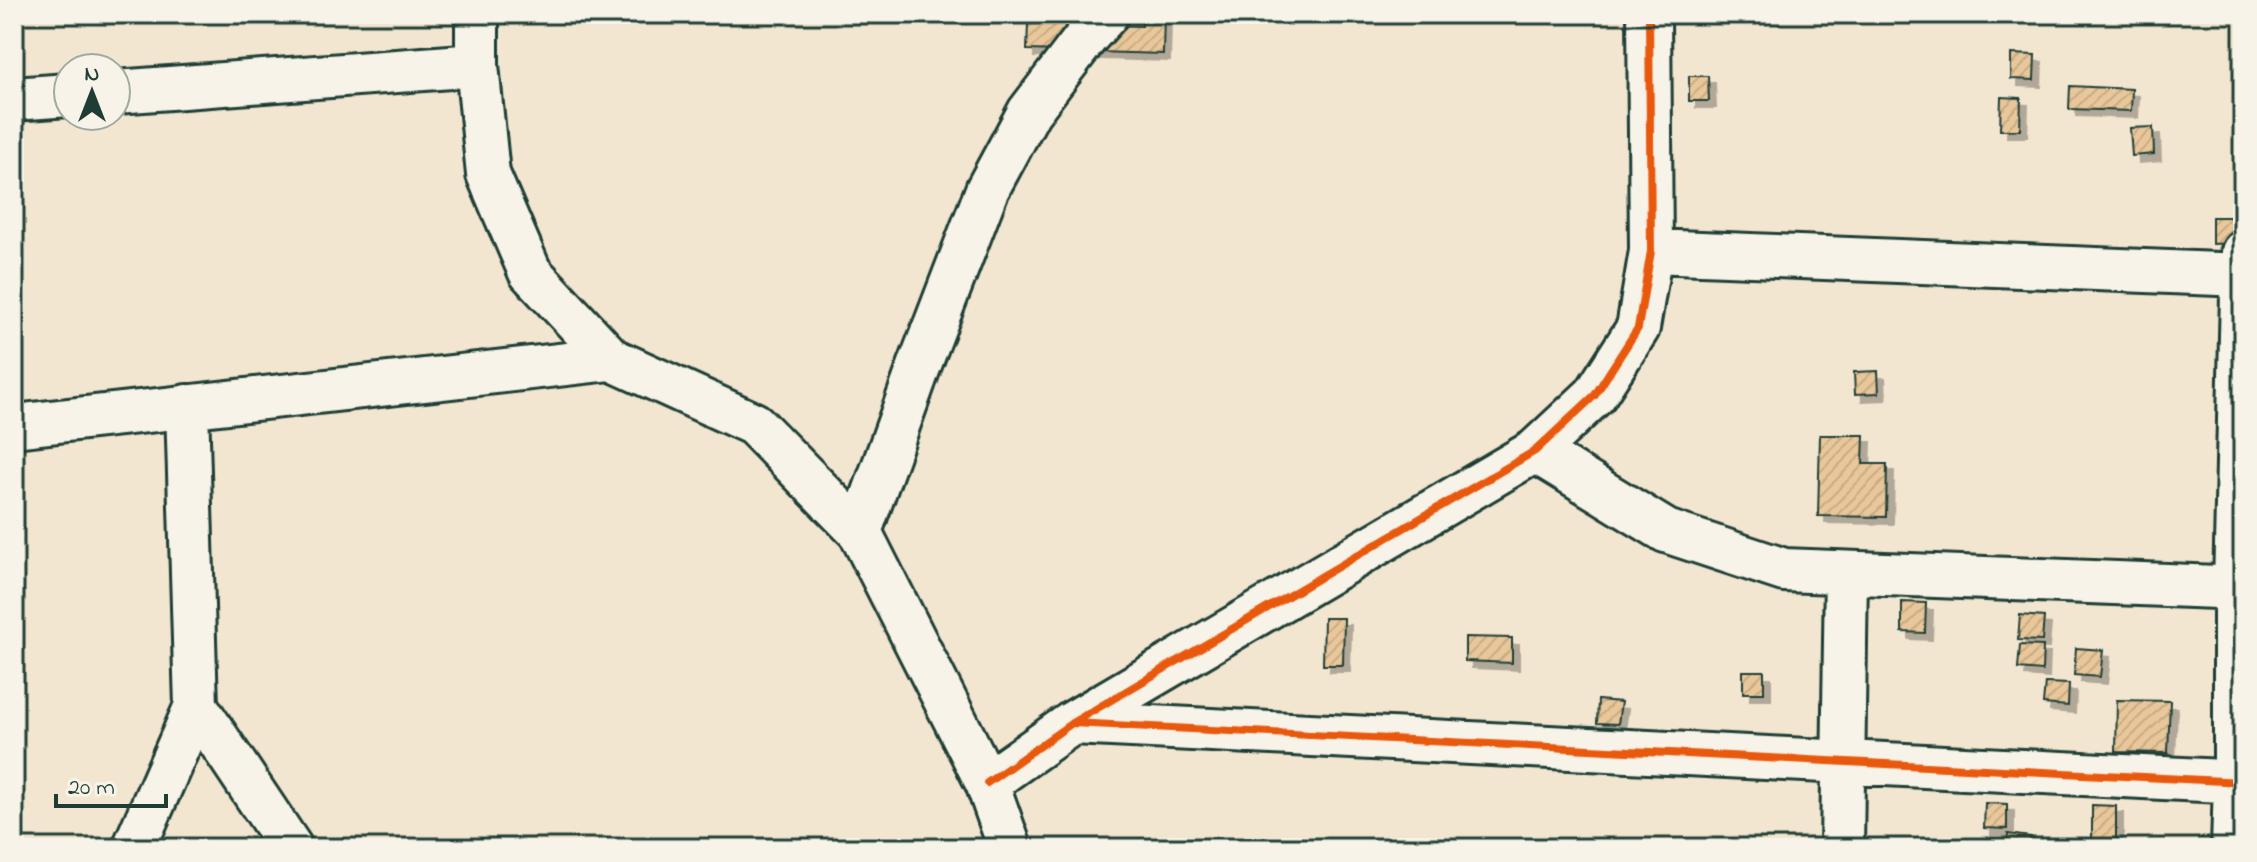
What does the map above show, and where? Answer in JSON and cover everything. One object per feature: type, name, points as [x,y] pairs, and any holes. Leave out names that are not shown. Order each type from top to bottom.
[{"type":"street","points":[[477,14],[477,65],[488,174],[530,272],[611,359],[754,424],[860,532],[987,783],[1010,848]]},
{"type":"street","points":[[860,532],[987,190],[1029,112],[1107,14]]},
{"type":"street","points":[[987,783],[1072,723],[1535,451],[1595,395],[1638,328],[1651,251],[1649,14]]},
{"type":"street","points":[[132,91],[477,65]]},
{"type":"street","points":[[14,99],[52,96]]},
{"type":"street","points":[[1651,251],[2243,275]]},
{"type":"street","points":[[2233,848],[2239,781],[2243,252]]},
{"type":"street","points":[[14,426],[611,359]]},
{"type":"street","points":[[134,848],[196,706],[187,406]]},
{"type":"street","points":[[1535,451],[1666,531],[1784,570],[2239,588]]},
{"type":"street","points":[[1842,848],[1846,573]]},
{"type":"street","points":[[196,706],[291,848]]},
{"type":"street","points":[[1072,723],[2239,781]]},
{"type":"building","points":[[1142,14],[1164,14],[1163,54],[1027,50],[1028,23],[1142,26]]},
{"type":"building","points":[[2011,54],[2035,55],[2034,80],[2011,79]]},
{"type":"building","points":[[1689,76],[1708,76],[1709,101],[1689,101]]},
{"type":"building","points":[[2070,86],[2132,89],[2131,111],[2069,109]]},
{"type":"building","points":[[2001,97],[2021,98],[2020,130],[2000,130]]},
{"type":"building","points":[[2153,127],[2154,154],[2132,156],[2130,128]]},
{"type":"building","points":[[2212,217],[2238,217],[2238,243],[2212,244]]},
{"type":"building","points":[[1878,371],[1879,393],[1855,394],[1854,372]]},
{"type":"building","points":[[1820,435],[1864,435],[1863,464],[1887,464],[1886,517],[1818,516]]},
{"type":"building","points":[[1902,602],[1926,603],[1925,633],[1902,632]]},
{"type":"building","points":[[2020,615],[2044,617],[2042,641],[2018,640]]},
{"type":"building","points":[[1324,618],[1344,618],[1343,665],[1323,665]]},
{"type":"building","points":[[1465,637],[1512,638],[1512,663],[1465,661]]},
{"type":"building","points":[[2020,645],[2043,646],[2042,671],[2018,669]]},
{"type":"building","points":[[2076,648],[2103,650],[2100,677],[2074,675]]},
{"type":"building","points":[[1743,671],[1764,671],[1764,693],[1743,693]]},
{"type":"building","points":[[2045,683],[2069,684],[2068,706],[2043,704]]},
{"type":"building","points":[[1598,700],[1621,702],[1618,724],[1597,723]]},
{"type":"building","points":[[2117,700],[2170,701],[2168,753],[2116,752]]},
{"type":"building","points":[[1985,803],[2007,804],[2007,829],[1984,828]]},
{"type":"building","points":[[2092,805],[2116,806],[2116,848],[2092,848]]},
{"type":"building","points":[[2008,834],[2031,837],[2030,848],[2006,848]]},
{"type":"cycle path","points":[[987,783],[1072,723],[1535,451],[1595,395],[1638,328],[1651,251],[1649,14]]},
{"type":"cycle path","points":[[1072,723],[2243,782]]}]
